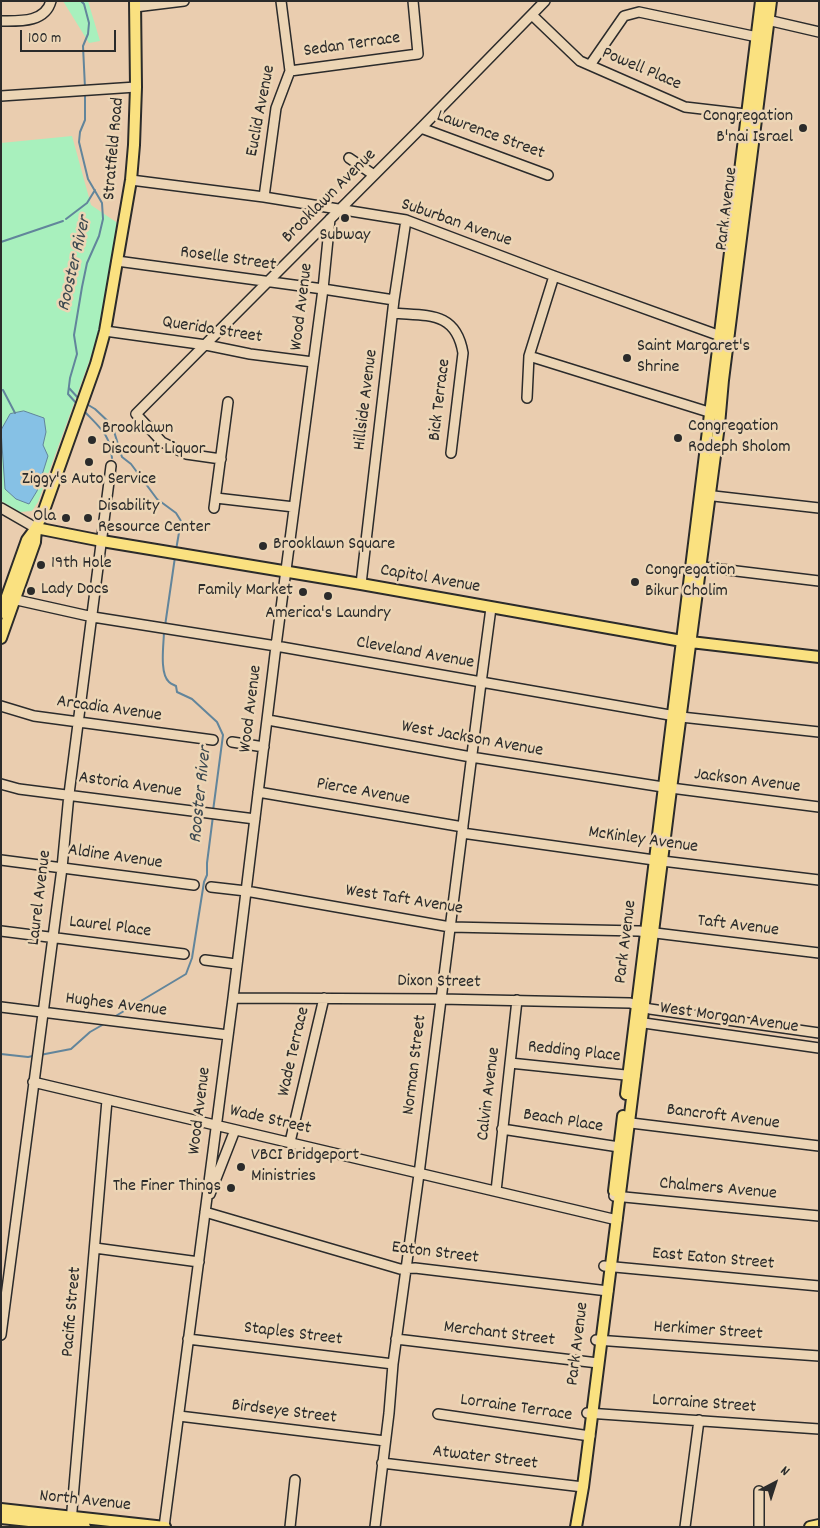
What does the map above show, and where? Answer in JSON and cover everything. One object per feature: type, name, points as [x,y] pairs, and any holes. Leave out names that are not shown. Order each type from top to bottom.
[{"type":"main road","name":"Park Avenue","points":[[761,1],[764,19]]},
{"type":"main road","name":"Park Avenue","points":[[575,1527],[764,19],[771,1]]},
{"type":"main road","name":"Stratfield Road","points":[[36,528],[86,395],[105,331],[131,180],[136,87],[135,4]]},
{"type":"main road","name":"Capitol Avenue","points":[[36,528],[687,642],[819,657]]},
{"type":"main road","points":[[1,638],[27,540],[36,528]]},
{"type":"main road","points":[[1,613],[10,599]]},
{"type":"main road","name":"Park Avenue","points":[[617,1197],[618,1147],[626,1122]]},
{"type":"main road","name":"North Avenue","points":[[1,1509],[85,1527]]},
{"type":"main road","name":"North Avenue","points":[[1,1518],[164,1527]]},
{"type":"main road","points":[[810,1527],[819,1525]]},
{"type":"street","points":[[1,21],[30,20],[39,17],[47,10],[51,1]]},
{"type":"street","points":[[135,4],[184,1]]},
{"type":"street","name":"Euclid Avenue","points":[[264,197],[276,108],[290,71],[281,1]]},
{"type":"street","name":"Sedan Terrace","points":[[290,71],[418,54],[413,1]]},
{"type":"street","name":"Brooklawn Avenue","points":[[220,459],[186,454],[162,442],[136,414],[421,128],[532,15],[541,3]]},
{"type":"street","points":[[590,65],[624,16],[639,12],[762,38]]},
{"type":"street","name":"Powell Place","points":[[532,15],[580,61],[685,107],[752,114]]},
{"type":"street","points":[[764,19],[816,32],[819,22]]},
{"type":"street","points":[[1,96],[136,87]]},
{"type":"street","name":"Lawrence Street","points":[[421,128],[548,175]]},
{"type":"street","points":[[349,158],[374,175]]},
{"type":"street","name":"Suburban Avenue","points":[[131,180],[264,197],[406,220],[724,338]]},
{"type":"street","name":"Wood Avenue","points":[[164,1527],[323,289],[330,219]]},
{"type":"street","name":"Hillside Avenue","points":[[361,584],[394,313],[394,300],[406,220]]},
{"type":"street","name":"Roselle Street","points":[[117,261],[394,300]]},
{"type":"street","points":[[527,398],[529,356],[554,276]]},
{"type":"street","name":"Bick Terrace","points":[[394,313],[424,315],[441,319],[453,326],[461,340],[463,353],[451,453]]},
{"type":"street","name":"Querida Street","points":[[105,331],[313,362]]},
{"type":"street","points":[[529,356],[715,414]]},
{"type":"street","points":[[214,508],[228,402]]},
{"type":"street","name":"Laurel Avenue","points":[[1,1335],[4,1291],[44,1013],[69,794],[111,466]]},
{"type":"street","points":[[705,495],[819,508]]},
{"type":"street","points":[[216,498],[294,507]]},
{"type":"street","points":[[1,508],[36,528]]},
{"type":"street","points":[[696,566],[819,581]]},
{"type":"street","name":"Cleveland Avenue","points":[[10,599],[93,617],[276,646],[677,716],[819,732]]},
{"type":"street","name":"Norman Street","points":[[375,1527],[396,1339],[463,830],[480,682],[492,608]]},
{"type":"street","name":"Arcadia Avenue","points":[[1,706],[34,716],[213,740]]},
{"type":"street","name":"West Jackson Avenue","points":[[268,720],[471,757],[667,788]]},
{"type":"street","points":[[232,742],[264,747]]},
{"type":"street","name":"Astoria Avenue","points":[[1,784],[19,789],[254,819]]},
{"type":"street","name":"Jackson Avenue","points":[[667,788],[819,807]]},
{"type":"street","name":"Pierce Avenue","points":[[258,792],[463,830]]},
{"type":"street","name":"McKinley Avenue","points":[[463,830],[658,860],[819,880]]},
{"type":"street","name":"Aldine Avenue","points":[[1,860],[194,885]]},
{"type":"street","name":"West Taft Avenue","points":[[211,887],[246,891],[450,927],[649,932]]},
{"type":"street","name":"Laurel Place","points":[[1,931],[184,954]]},
{"type":"street","name":"Taft Avenue","points":[[649,932],[819,953]]},
{"type":"street","points":[[205,960],[236,964]]},
{"type":"street","name":"Dixon Street","points":[[233,998],[517,1000],[630,1003],[640,1006]]},
{"type":"street","name":"Wade Terrace","points":[[290,1142],[324,998]]},
{"type":"street","name":"Calvin Avenue","points":[[496,1191],[517,1000]]},
{"type":"street","name":"West Morgan Avenue","points":[[640,1006],[819,1033]]},
{"type":"street","name":"Hughes Avenue","points":[[1,1008],[228,1035]]},
{"type":"street","name":"West Morgan Avenue","points":[[638,1022],[819,1048]]},
{"type":"street","name":"Redding Place","points":[[510,1063],[631,1075]]},
{"type":"street","name":"Wade Street","points":[[33,1082],[614,1219]]},
{"type":"street","name":"Pacific Street","points":[[71,1523],[107,1100]]},
{"type":"street","name":"Bancroft Avenue","points":[[626,1122],[819,1146]]},
{"type":"street","name":"Beach Place","points":[[502,1129],[618,1147]]},
{"type":"street","name":"Wood Avenue","points":[[205,1208],[235,1130]]},
{"type":"street","name":"Chalmers Avenue","points":[[617,1197],[819,1216]]},
{"type":"street","name":"Eaton Street","points":[[205,1208],[400,1269],[415,1268],[604,1291]]},
{"type":"street","points":[[95,1248],[198,1262]]},
{"type":"street","name":"East Eaton Street","points":[[608,1267],[819,1286]]},
{"type":"street","name":"Staples Street","points":[[188,1339],[393,1364]]},
{"type":"street","name":"Merchant Street","points":[[396,1339],[596,1363]]},
{"type":"street","name":"Herkimer Street","points":[[599,1340],[819,1356]]},
{"type":"street","name":"Lorraine Street","points":[[590,1413],[819,1429]]},
{"type":"street","name":"Lorraine Terrace","points":[[438,1414],[587,1435]]},
{"type":"street","name":"Birdseye Street","points":[[179,1416],[385,1441]]},
{"type":"street","points":[[685,1527],[699,1420]]},
{"type":"street","name":"Atwater Street","points":[[382,1463],[580,1486]]},
{"type":"street","points":[[290,1527],[295,1480]]},
{"type":"street","points":[[759,1491],[759,1527]]},
{"type":"green space","points":[[63,1],[88,1],[100,41],[89,43]]},
{"type":"green space","points":[[72,136],[91,205],[119,224],[101,329],[38,502],[32,511],[20,512],[1,501],[1,143]]},
{"type":"water","points":[[24,411],[44,418],[46,432],[43,445],[48,456],[37,491],[29,504],[16,499],[5,489],[1,430],[10,414]]},
{"type":"waterway","name":"Rooster River","points":[[81,1],[84,4],[89,23],[88,34],[83,46],[85,88]]},
{"type":"waterway","name":"Rooster River","points":[[77,404],[68,394],[70,378],[77,354],[74,335],[87,263],[99,236],[103,219],[102,203],[88,179],[79,142],[80,132],[85,120],[85,93]]},
{"type":"waterway","points":[[66,219],[87,203],[95,190]]},
{"type":"waterway","points":[[1,242],[63,221]]},
{"type":"waterway","name":"Rooster River","points":[[69,388],[79,399]]},
{"type":"waterway","points":[[3,390],[15,413]]},
{"type":"waterway","name":"Rooster River","points":[[85,403],[95,409],[112,425],[122,457],[131,464],[157,499],[176,513],[181,521],[176,550]]},
{"type":"waterway","name":"Rooster River","points":[[84,411],[106,437],[112,458]]},
{"type":"waterway","name":"Rooster River","points":[[165,626],[175,557]]},
{"type":"waterway","name":"Rooster River","points":[[164,631],[163,665],[166,678],[176,686],[177,692],[192,699],[217,722],[223,735],[213,811]]},
{"type":"waterway","name":"Rooster River","points":[[114,1017],[186,974],[192,958],[204,882],[207,875],[213,816]]},
{"type":"waterway","name":"Rooster River","points":[[40,1055],[71,1049],[90,1032],[104,1024]]},
{"type":"waterway","name":"Rooster River","points":[[1,1054],[33,1056]]},
{"type":"place","name":"Congregation B'nai Israel","points":[[803,128]]},
{"type":"place","name":"Subway","points":[[345,218]]},
{"type":"place","name":"Saint Margaret's Shrine","points":[[627,358]]},
{"type":"place","name":"Congregation Rodeph Sholom","points":[[678,438]]},
{"type":"place","name":"Brooklawn Discount Liquor","points":[[92,440]]},
{"type":"place","name":"Ziggy's Auto Service","points":[[89,462]]},
{"type":"place","name":"Ola","points":[[66,518]]},
{"type":"place","name":"Disability Resource Center","points":[[88,518]]},
{"type":"place","name":"Brooklawn Square","points":[[263,546]]},
{"type":"place","name":"19th Hole","points":[[41,565]]},
{"type":"place","name":"Congregation Bikur Cholim","points":[[635,582]]},
{"type":"place","name":"Lady Docs","points":[[31,591]]},
{"type":"place","name":"Family Market","points":[[303,592]]},
{"type":"place","name":"America's Laundry","points":[[328,596]]},
{"type":"place","name":"VBCI Bridgeport Ministries","points":[[241,1167]]},
{"type":"place","name":"The Finer Things","points":[[231,1188]]}]
